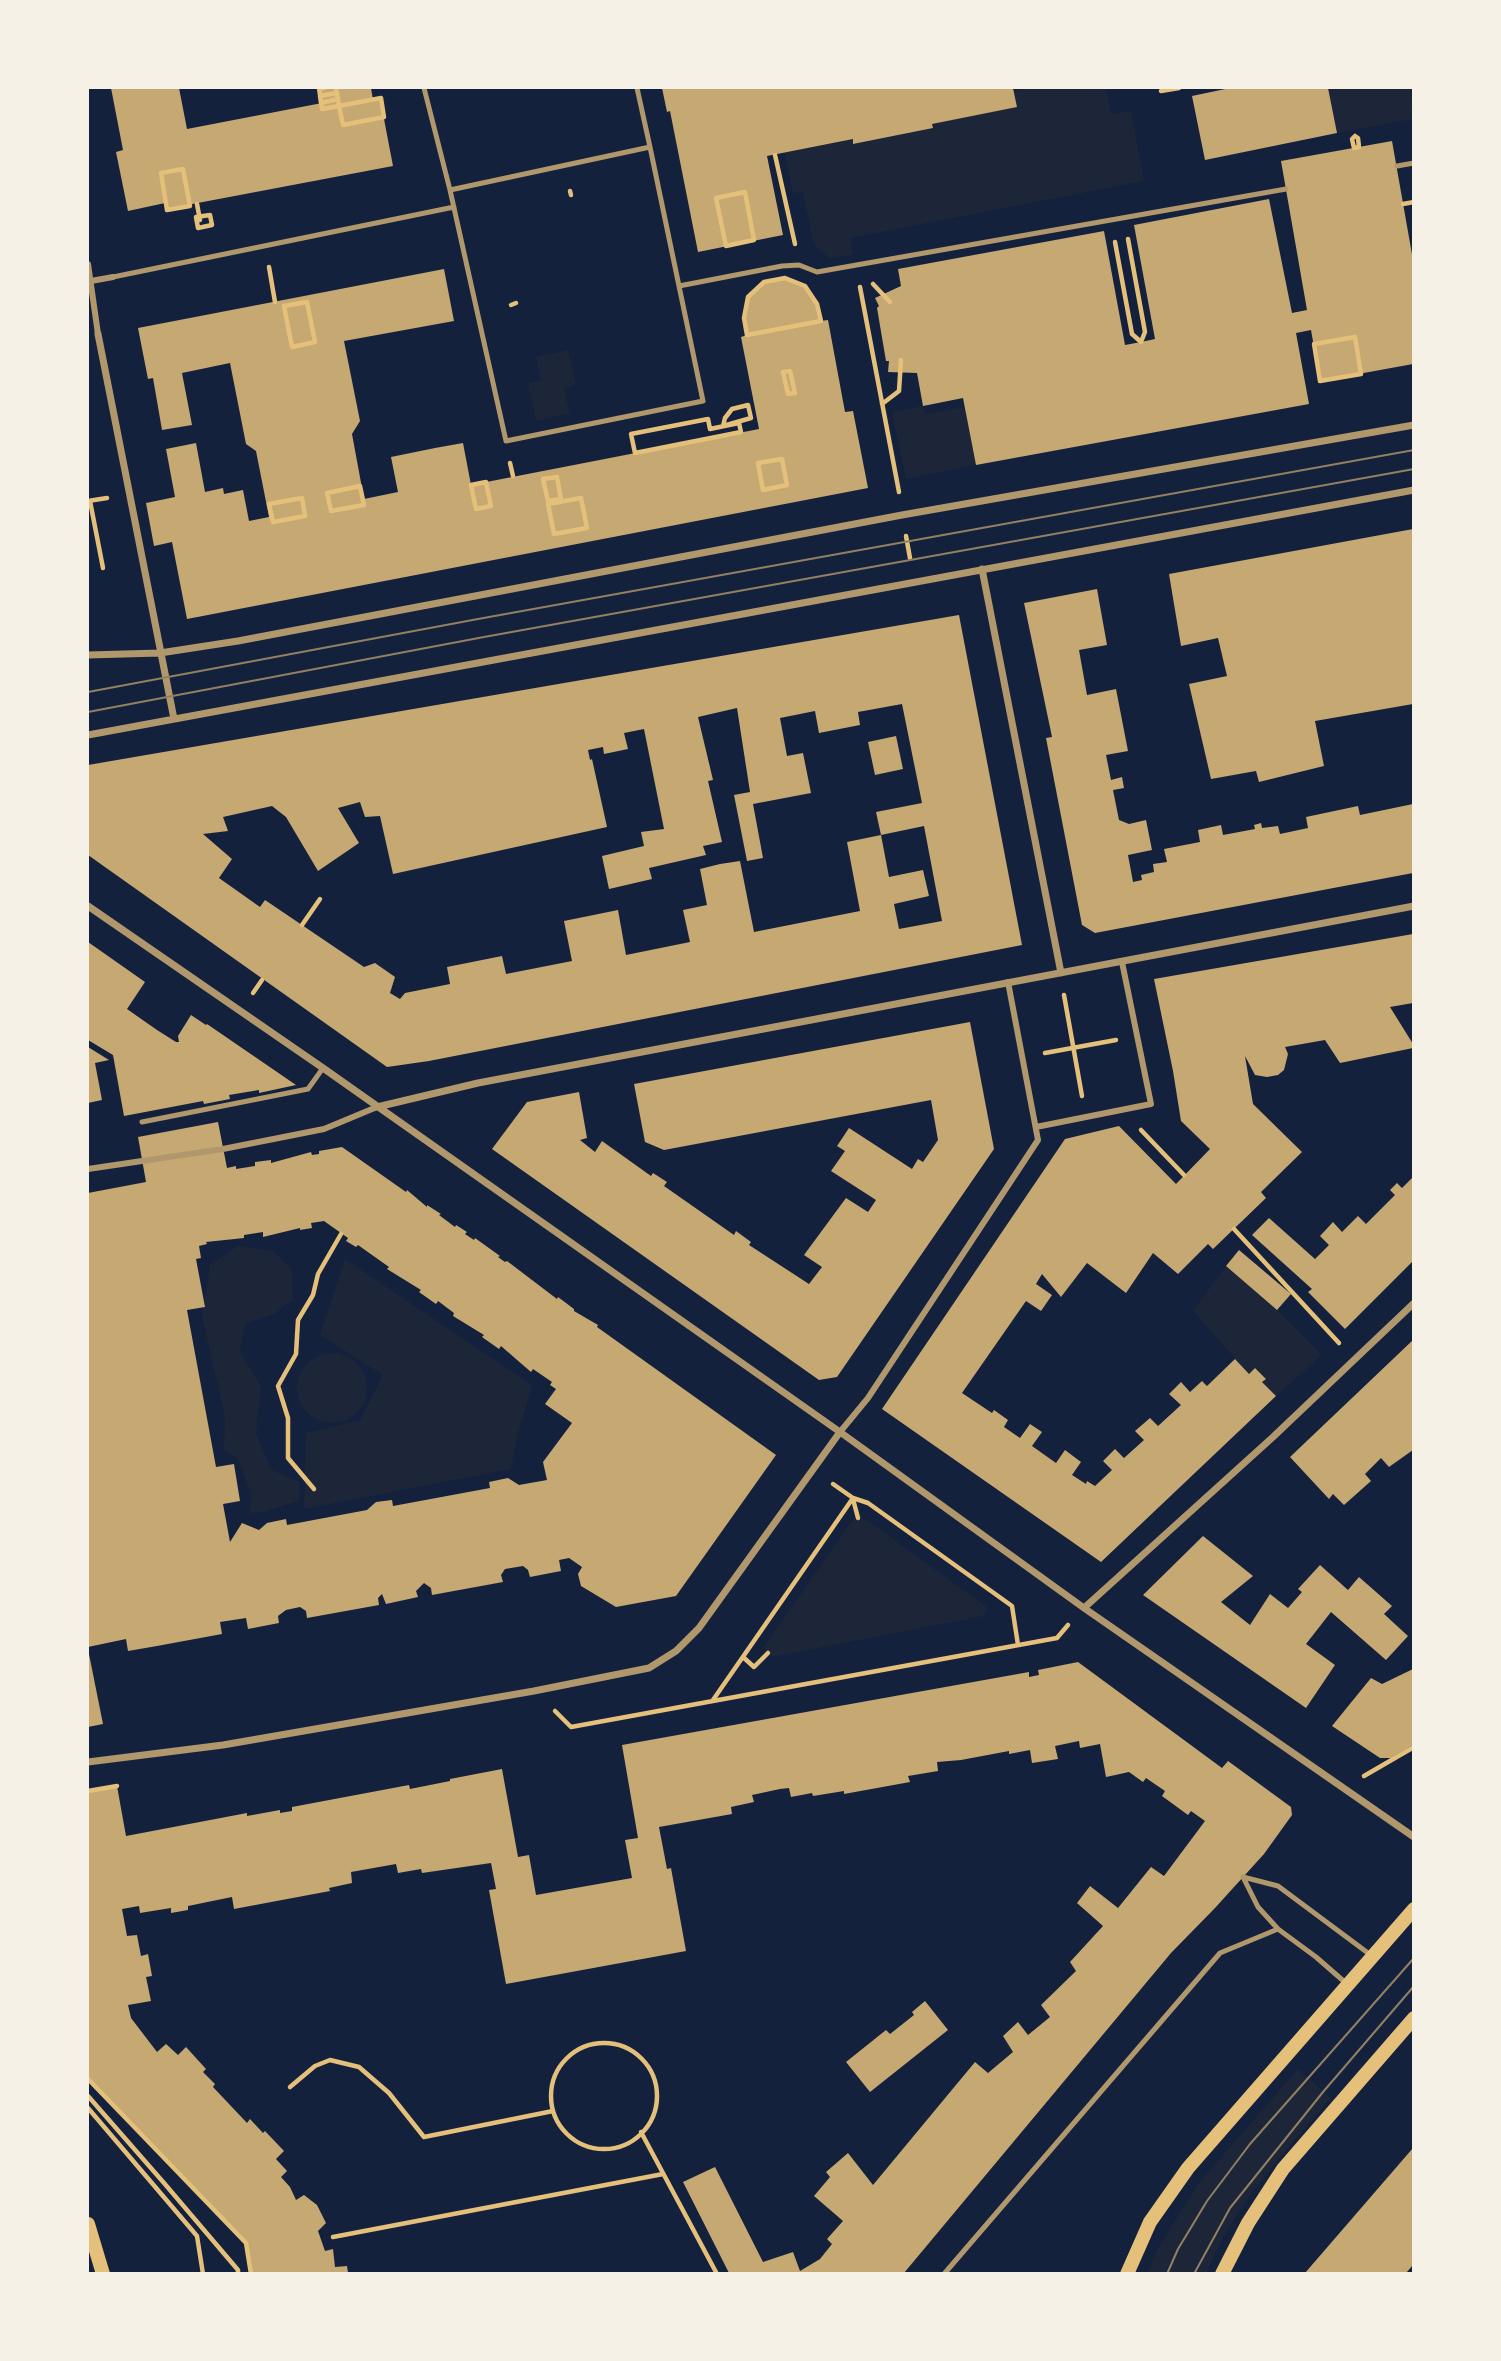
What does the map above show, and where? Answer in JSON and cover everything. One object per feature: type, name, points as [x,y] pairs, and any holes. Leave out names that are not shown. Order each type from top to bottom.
[{"type":"main road","points":[[1127,2273],[1150,2222],[1182,2177],[1413,1909]]},
{"type":"main road","points":[[1222,2273],[1248,2222],[1283,2169],[1413,2018]]},
{"type":"main road","points":[[88,2224],[103,2273]]},
{"type":"street","points":[[88,264],[99,334],[174,719]]},
{"type":"street","points":[[91,281],[113,276]]},
{"type":"street","points":[[88,655],[160,653],[238,641],[902,515],[1413,425]]},
{"type":"street","points":[[88,735],[1413,490]]},
{"type":"street","points":[[982,569],[1061,973]]},
{"type":"street","points":[[88,906],[840,1432],[1084,1608],[1413,1838]]},
{"type":"street","points":[[88,1169],[223,1149],[324,1129],[377,1107],[478,1083],[1413,906]]},
{"type":"street","points":[[1036,1127],[1150,1104],[1122,962]]},
{"type":"street","points":[[88,1762],[223,1745],[630,1673],[662,1661],[687,1642],[840,1432],[868,1398],[1038,1140],[1008,982]]},
{"type":"street","points":[[1084,1608],[1273,1437],[1413,1303]]},
{"type":"lane","points":[[424,88],[450,190],[506,441],[704,401],[637,88]]},
{"type":"lane","points":[[450,190],[650,148]]},
{"type":"lane","points":[[1397,166],[1413,163]]},
{"type":"lane","points":[[679,286],[782,266],[799,265],[817,272],[856,266],[1286,189]]},
{"type":"lane","points":[[113,276],[453,207]]},
{"type":"lane","points":[[142,1122],[308,1089],[323,1069]]},
{"type":"lane","points":[[1347,1984],[1278,1929],[1258,1907],[1243,1877],[1278,1886],[1372,1956]]},
{"type":"lane","points":[[944,2273],[1220,1952],[1278,1929]]},
{"type":"path","points":[[320,96],[336,90],[338,99],[339,106],[343,125],[384,117],[381,98],[339,106],[322,109],[321,103],[320,96],[319,89],[324,88]]},
{"type":"path","points":[[1161,91],[1179,88]]},
{"type":"path","points":[[321,103],[338,99]]},
{"type":"path","points":[[382,110],[390,109]]},
{"type":"path","points":[[775,155],[799,265]]},
{"type":"path","points":[[183,169],[190,206],[167,210],[161,173],[183,169]]},
{"type":"path","points":[[744,192],[754,240],[726,246],[716,198],[744,192]]},
{"type":"path","points":[[1403,204],[1413,202]]},
{"type":"path","points":[[197,204],[198,219]]},
{"type":"path","points":[[1112,229],[1132,334],[1141,342],[1145,332],[1126,232]]},
{"type":"path","points":[[266,245],[275,302]]},
{"type":"path","points":[[856,266],[900,496]]},
{"type":"path","points":[[785,278],[805,286],[817,304],[821,321],[784,328],[747,335],[744,318],[748,297],[764,282],[785,278]]},
{"type":"path","points":[[307,302],[316,342],[292,347],[284,306],[307,302]]},
{"type":"path","points":[[1354,337],[1361,374],[1320,381],[1314,344],[1354,337]]},
{"type":"path","points":[[882,404],[899,391],[901,360]]},
{"type":"path","points":[[790,371],[795,393],[788,394],[783,372],[790,371]]},
{"type":"path","points":[[723,426],[732,409],[748,405],[751,418],[738,424],[710,429],[708,419],[631,434],[635,453],[741,432],[738,424]]},
{"type":"path","points":[[782,458],[787,485],[763,490],[758,463],[782,458]]},
{"type":"path","points":[[557,477],[561,499],[548,501],[543,479],[557,477]]},
{"type":"path","points":[[486,482],[491,506],[476,509],[471,485],[486,482]]},
{"type":"path","points":[[360,486],[364,505],[331,512],[327,493],[360,486]]},
{"type":"path","points":[[302,498],[305,516],[273,522],[269,503],[302,498]]},
{"type":"path","points":[[581,498],[587,528],[554,534],[548,505],[581,498]]},
{"type":"path","points":[[90,501],[103,568]]},
{"type":"path","points":[[302,925],[320,899]]},
{"type":"path","points":[[1065,1004],[1081,1092]]},
{"type":"path","points":[[1035,1055],[1111,1041]]},
{"type":"path","points":[[1122,1110],[1184,1175]]},
{"type":"path","points":[[1234,1229],[1354,1359]]},
{"type":"path","points":[[314,1489],[288,1458],[288,1418],[278,1386],[296,1354],[298,1320],[313,1295],[318,1273],[341,1234]]},
{"type":"path","points":[[812,1470],[853,1498],[868,1503],[1012,1606],[1018,1645]]},
{"type":"path","points":[[853,1498],[858,1518]]},
{"type":"path","points":[[712,1701],[853,1498]]},
{"type":"path","points":[[534,1691],[571,1727],[1057,1638],[1084,1608]]},
{"type":"path","points":[[743,1657],[754,1667],[768,1653]]},
{"type":"path","points":[[1342,1788],[1413,1747]]},
{"type":"path","points":[[88,1791],[117,1786]]},
{"type":"path","points":[[598,2043],[616,2044],[633,2051],[646,2064],[654,2080],[657,2098],[653,2116],[641,2132],[628,2143],[611,2148],[593,2148],[575,2141],[561,2128],[553,2111],[550,2093],[555,2075],[565,2059],[581,2048],[598,2043]]},
{"type":"path","points":[[290,2087],[315,2066],[330,2060],[359,2067],[388,2093],[424,2137],[553,2111]]},
{"type":"path","points":[[88,2079],[246,2243],[251,2273]]},
{"type":"path","points":[[88,2096],[239,2273]]},
{"type":"path","points":[[88,2108],[197,2236],[202,2273]]},
{"type":"path","points":[[641,2132],[717,2273]]},
{"type":"path","points":[[334,2236],[663,2174]]},
{"type":"shaded area","points":[[1031,88],[1106,88],[1111,114],[1131,111],[1144,181],[850,238],[853,255],[830,258],[817,248],[813,241],[803,192],[793,193],[785,153],[853,139],[854,144],[932,128],[932,124],[1017,107],[1014,91]]},
{"type":"shaded area","points":[[1328,88],[1411,88],[1413,119],[1337,133]]},
{"type":"shaded area","points":[[568,350],[576,385],[564,388],[570,413],[536,421],[528,383],[541,380],[536,357]]},
{"type":"shaded area","points":[[923,406],[925,414],[965,407],[976,465],[906,479],[892,412]]},
{"type":"shaded area","points":[[238,1246],[273,1251],[292,1270],[293,1300],[274,1314],[245,1324],[240,1351],[261,1387],[256,1434],[272,1470],[299,1482],[299,1501],[250,1513],[251,1493],[238,1459],[224,1450],[225,1416],[202,1317],[210,1265]]},
{"type":"shaded area","points":[[345,1259],[532,1385],[511,1469],[304,1509],[306,1433],[360,1420],[383,1375],[320,1335]]},
{"type":"shaded area","points":[[1226,1266],[1277,1310],[1322,1355],[1276,1396],[1262,1382],[1265,1378],[1255,1368],[1249,1374],[1193,1311]]},
{"type":"shaded area","points":[[339,1353],[352,1359],[361,1368],[365,1374],[365,1402],[357,1413],[346,1421],[325,1423],[307,1413],[299,1402],[297,1381],[307,1363],[318,1355]]},
{"type":"shaded area","points":[[858,1518],[867,1520],[988,1608],[983,1616],[772,1657],[763,1648],[851,1522]]},
{"type":"shaded area","points":[[1298,2069],[1331,2098],[1251,2194],[1227,2230],[1206,2273],[1148,2273],[1158,2248],[1198,2184]]},
{"type":"building","points":[[111,88],[179,88],[187,129],[322,103],[319,88],[371,88],[373,100],[380,98],[393,166],[166,209],[165,203],[128,211],[116,152],[123,150]]},
{"type":"building","points":[[662,88],[1013,88],[1017,107],[932,124],[933,128],[853,144],[853,139],[767,156],[783,235],[698,252],[670,111],[667,112]]},
{"type":"building","points":[[1230,88],[1328,88],[1337,133],[1205,160],[1192,96]]},
{"type":"building","points":[[1392,141],[1413,260],[1413,364],[1320,381],[1311,330],[1296,333],[1309,404],[976,465],[963,398],[923,406],[917,373],[888,372],[889,361],[886,361],[877,308],[879,306],[875,298],[901,286],[898,269],[1104,231],[1125,345],[1141,342],[1155,339],[1134,225],[1269,199],[1292,313],[1307,310],[1281,161]]},
{"type":"building","points":[[444,269],[454,321],[344,341],[360,421],[352,434],[364,499],[398,492],[391,457],[463,443],[471,485],[759,429],[741,337],[747,335],[744,318],[748,297],[764,282],[785,278],[805,286],[817,304],[821,321],[828,320],[845,412],[853,411],[868,488],[187,619],[172,542],[154,546],[146,503],[175,497],[166,449],[196,443],[205,492],[223,488],[224,494],[243,490],[249,521],[269,517],[256,451],[246,444],[230,363],[182,373],[192,425],[162,430],[153,378],[148,379],[138,328]]},
{"type":"building","points":[[1413,529],[1413,704],[1315,721],[1324,766],[1259,782],[1256,771],[1211,779],[1189,684],[1227,676],[1218,638],[1181,646],[1169,574]]},
{"type":"building","points":[[1097,589],[1107,645],[1079,650],[1087,695],[1116,689],[1128,751],[1106,755],[1111,780],[1122,777],[1124,788],[1113,790],[1119,820],[1129,824],[1146,820],[1152,850],[1128,855],[1133,882],[1142,880],[1141,875],[1154,872],[1153,864],[1167,862],[1164,849],[1200,842],[1198,830],[1221,825],[1223,835],[1255,829],[1254,825],[1261,823],[1262,828],[1278,826],[1280,834],[1308,828],[1306,817],[1358,806],[1360,815],[1413,804],[1413,873],[1095,933],[1082,925],[1046,738],[1052,737],[1024,603]]},
{"type":"building","points":[[959,615],[1022,945],[387,1067],[88,855],[88,765]],"holes":[[[902,704],[922,803],[876,812],[881,835],[847,842],[860,911],[754,932],[740,861],[720,864],[700,869],[707,905],[683,910],[690,942],[626,955],[618,910],[564,921],[572,961],[506,974],[502,956],[447,967],[450,984],[405,993],[400,999],[390,993],[395,977],[375,963],[364,967],[265,900],[260,907],[219,878],[232,859],[203,834],[228,831],[223,817],[272,806],[286,817],[318,871],[359,843],[338,808],[360,802],[365,817],[380,816],[393,874],[607,827],[588,750],[603,747],[604,754],[628,749],[624,733],[644,729],[664,829],[641,832],[644,846],[602,856],[609,889],[652,879],[649,868],[706,855],[703,846],[722,842],[708,781],[713,780],[698,717],[737,708],[750,792],[734,795],[747,861],[763,858],[753,804],[811,793],[803,753],[787,756],[780,718],[815,711],[819,733],[860,725],[858,712]],[[924,826],[942,921],[899,929],[894,904],[929,896],[923,870],[889,877],[881,835]]]},
{"type":"building","points":[[896,736],[903,769],[875,775],[868,742]]},
{"type":"building","points":[[1413,934],[1413,1003],[1390,1007],[1413,1048],[1340,1063],[1325,1040],[1285,1047],[1288,1054],[1284,1070],[1278,1075],[1267,1077],[1255,1075],[1245,1056],[1253,1104],[1302,1152],[1261,1192],[1266,1198],[1213,1249],[1208,1244],[1178,1274],[1153,1253],[1126,1293],[1087,1263],[1061,1297],[1042,1274],[1036,1284],[1052,1295],[1041,1311],[1026,1301],[962,1393],[1008,1420],[1004,1427],[1020,1438],[1030,1424],[1042,1432],[1032,1446],[1056,1463],[1065,1450],[1081,1462],[1072,1475],[1095,1486],[1112,1470],[1103,1461],[1115,1449],[1124,1458],[1144,1440],[1135,1431],[1150,1418],[1158,1426],[1181,1405],[1169,1394],[1181,1382],[1190,1392],[1202,1381],[1207,1386],[1235,1359],[1249,1374],[1255,1368],[1266,1379],[1262,1382],[1276,1396],[1101,1562],[882,1409],[1065,1139],[1119,1126],[1176,1184],[1210,1149],[1181,1121],[1154,979]]},
{"type":"building","points":[[88,942],[145,982],[127,1009],[157,1030],[179,1042],[178,1036],[191,1015],[296,1085],[259,1093],[259,1090],[229,1095],[230,1099],[204,1104],[203,1101],[124,1116],[113,1055],[88,1040]]},
{"type":"building","points":[[970,1022],[994,1149],[837,1377],[819,1380],[492,1149],[527,1102],[579,1092],[587,1138],[580,1140],[595,1152],[602,1141],[651,1176],[653,1173],[667,1182],[664,1186],[734,1235],[736,1231],[751,1242],[749,1245],[809,1284],[822,1267],[804,1255],[846,1198],[868,1212],[876,1200],[831,1171],[845,1151],[837,1146],[849,1128],[912,1169],[918,1159],[923,1162],[938,1140],[931,1100],[664,1150],[645,1142],[634,1084]]},
{"type":"building","points":[[88,1047],[109,1060],[95,1063],[102,1100],[88,1103]]},
{"type":"building","points":[[218,1122],[227,1168],[236,1166],[236,1169],[255,1166],[255,1162],[271,1160],[271,1163],[342,1147],[441,1214],[439,1215],[455,1227],[456,1225],[467,1232],[465,1234],[474,1240],[475,1238],[557,1299],[558,1297],[574,1311],[598,1325],[597,1327],[776,1455],[676,1596],[616,1607],[581,1586],[578,1574],[582,1567],[569,1558],[559,1560],[561,1571],[530,1577],[523,1566],[505,1569],[501,1575],[503,1582],[432,1595],[431,1588],[424,1583],[416,1591],[418,1597],[386,1604],[382,1594],[378,1598],[379,1605],[307,1618],[306,1611],[300,1607],[286,1610],[278,1616],[279,1623],[248,1629],[246,1618],[220,1622],[222,1634],[157,1646],[128,1651],[126,1639],[88,1647],[88,1193],[146,1182],[138,1137]],"holes":[[[324,1221],[348,1238],[346,1241],[356,1247],[358,1245],[389,1267],[387,1269],[421,1290],[419,1292],[436,1304],[438,1301],[454,1313],[453,1316],[484,1335],[482,1337],[499,1349],[501,1346],[531,1372],[533,1369],[552,1382],[550,1385],[556,1389],[545,1404],[572,1423],[543,1462],[547,1480],[519,1485],[508,1478],[489,1482],[490,1488],[393,1506],[392,1500],[376,1502],[367,1510],[287,1525],[286,1519],[267,1523],[259,1530],[242,1523],[230,1542],[223,1504],[240,1501],[234,1464],[216,1467],[187,1310],[205,1307],[196,1259],[201,1258],[199,1246],[207,1244],[206,1242],[244,1238],[244,1235],[263,1232],[263,1237],[300,1228],[312,1228],[311,1223]]]},
{"type":"building","points":[[1413,1177],[1413,1261],[1345,1329],[1308,1292],[1312,1289],[1252,1235],[1269,1218],[1315,1259],[1329,1245],[1320,1236],[1333,1222],[1342,1232],[1358,1216],[1366,1224],[1395,1195],[1390,1190],[1397,1183],[1402,1188]]},
{"type":"building","points":[[1239,1250],[1291,1294],[1277,1310],[1226,1266]]},
{"type":"building","points":[[1413,1340],[1413,1450],[1389,1467],[1381,1458],[1365,1474],[1371,1481],[1344,1505],[1333,1494],[1329,1499],[1290,1457]]},
{"type":"building","points":[[1203,1536],[1253,1576],[1221,1602],[1250,1625],[1270,1594],[1288,1608],[1302,1592],[1298,1589],[1320,1565],[1348,1590],[1359,1577],[1392,1606],[1384,1614],[1408,1636],[1386,1660],[1331,1612],[1306,1644],[1335,1665],[1306,1708],[1143,1595]]},
{"type":"building","points":[[88,1649],[103,1724],[88,1727]]},
{"type":"building","points":[[1078,1662],[1222,1768],[1228,1761],[1291,1807],[1292,1815],[1264,1854],[1171,1953],[904,2273],[729,2273],[683,2182],[715,2167],[763,2262],[793,2252],[800,2271],[820,2259],[832,2244],[827,2239],[843,2221],[814,2196],[830,2177],[826,2172],[848,2153],[873,2185],[975,2062],[988,2073],[1013,2052],[1003,2036],[1018,2022],[1028,2035],[1050,2017],[1041,2005],[1076,1971],[1070,1962],[1103,1926],[1077,1903],[1090,1886],[1118,1908],[1151,1867],[1164,1876],[1205,1821],[1191,1811],[1188,1815],[1162,1796],[1165,1791],[1146,1778],[1143,1782],[1129,1772],[1106,1777],[1100,1744],[1080,1748],[1079,1741],[1055,1746],[1058,1759],[1032,1763],[1030,1750],[937,1762],[938,1771],[908,1776],[910,1782],[844,1794],[844,1791],[791,1797],[789,1788],[780,1789],[752,1795],[754,1802],[731,1807],[732,1814],[659,1827],[667,1869],[671,1868],[686,1951],[506,1984],[489,1890],[496,1889],[491,1863],[422,1873],[421,1869],[398,1873],[396,1864],[351,1872],[352,1883],[329,1888],[330,1891],[234,1909],[232,1897],[188,1906],[188,1910],[171,1913],[171,1908],[140,1913],[139,1906],[122,1909],[127,1936],[137,1935],[141,1956],[148,1954],[152,1976],[146,1977],[151,2001],[128,2005],[131,2018],[157,2052],[166,2044],[178,2055],[186,2047],[206,2069],[203,2072],[215,2084],[213,2087],[247,2123],[250,2119],[284,2151],[276,2159],[287,2171],[281,2177],[296,2200],[304,2195],[317,2205],[326,2223],[318,2231],[325,2251],[333,2249],[335,2267],[347,2266],[348,2273],[251,2273],[246,2243],[88,2079],[88,1791],[117,1786],[126,1836],[247,1813],[247,1816],[280,1810],[280,1813],[292,1811],[292,1807],[409,1785],[410,1789],[502,1769],[518,1857],[529,1855],[536,1895],[632,1878],[625,1840],[638,1838],[622,1745],[1029,1672],[1029,1677],[1039,1675],[1038,1670]]},
{"type":"building","points":[[1413,1669],[1413,1745],[1391,1758],[1380,1758],[1332,1726],[1371,1678],[1382,1684]]},
{"type":"building","points":[[925,2001],[948,2030],[870,2092],[846,2062],[886,2030],[890,2034],[914,2015],[912,2012]]},
{"type":"building","points":[[1413,2148],[1413,2265],[1406,2273],[1305,2273]]},
{"type":"tram line","points":[[88,692],[1414,450]]},
{"type":"tram line","points":[[88,712],[484,637],[1414,469]]},
{"type":"tram line","points":[[1167,2274],[1178,2249],[1207,2201],[1250,2144],[1414,1958]]},
{"type":"tram line","points":[[1194,2274],[1230,2208],[1323,2092],[1414,1986]]}]
